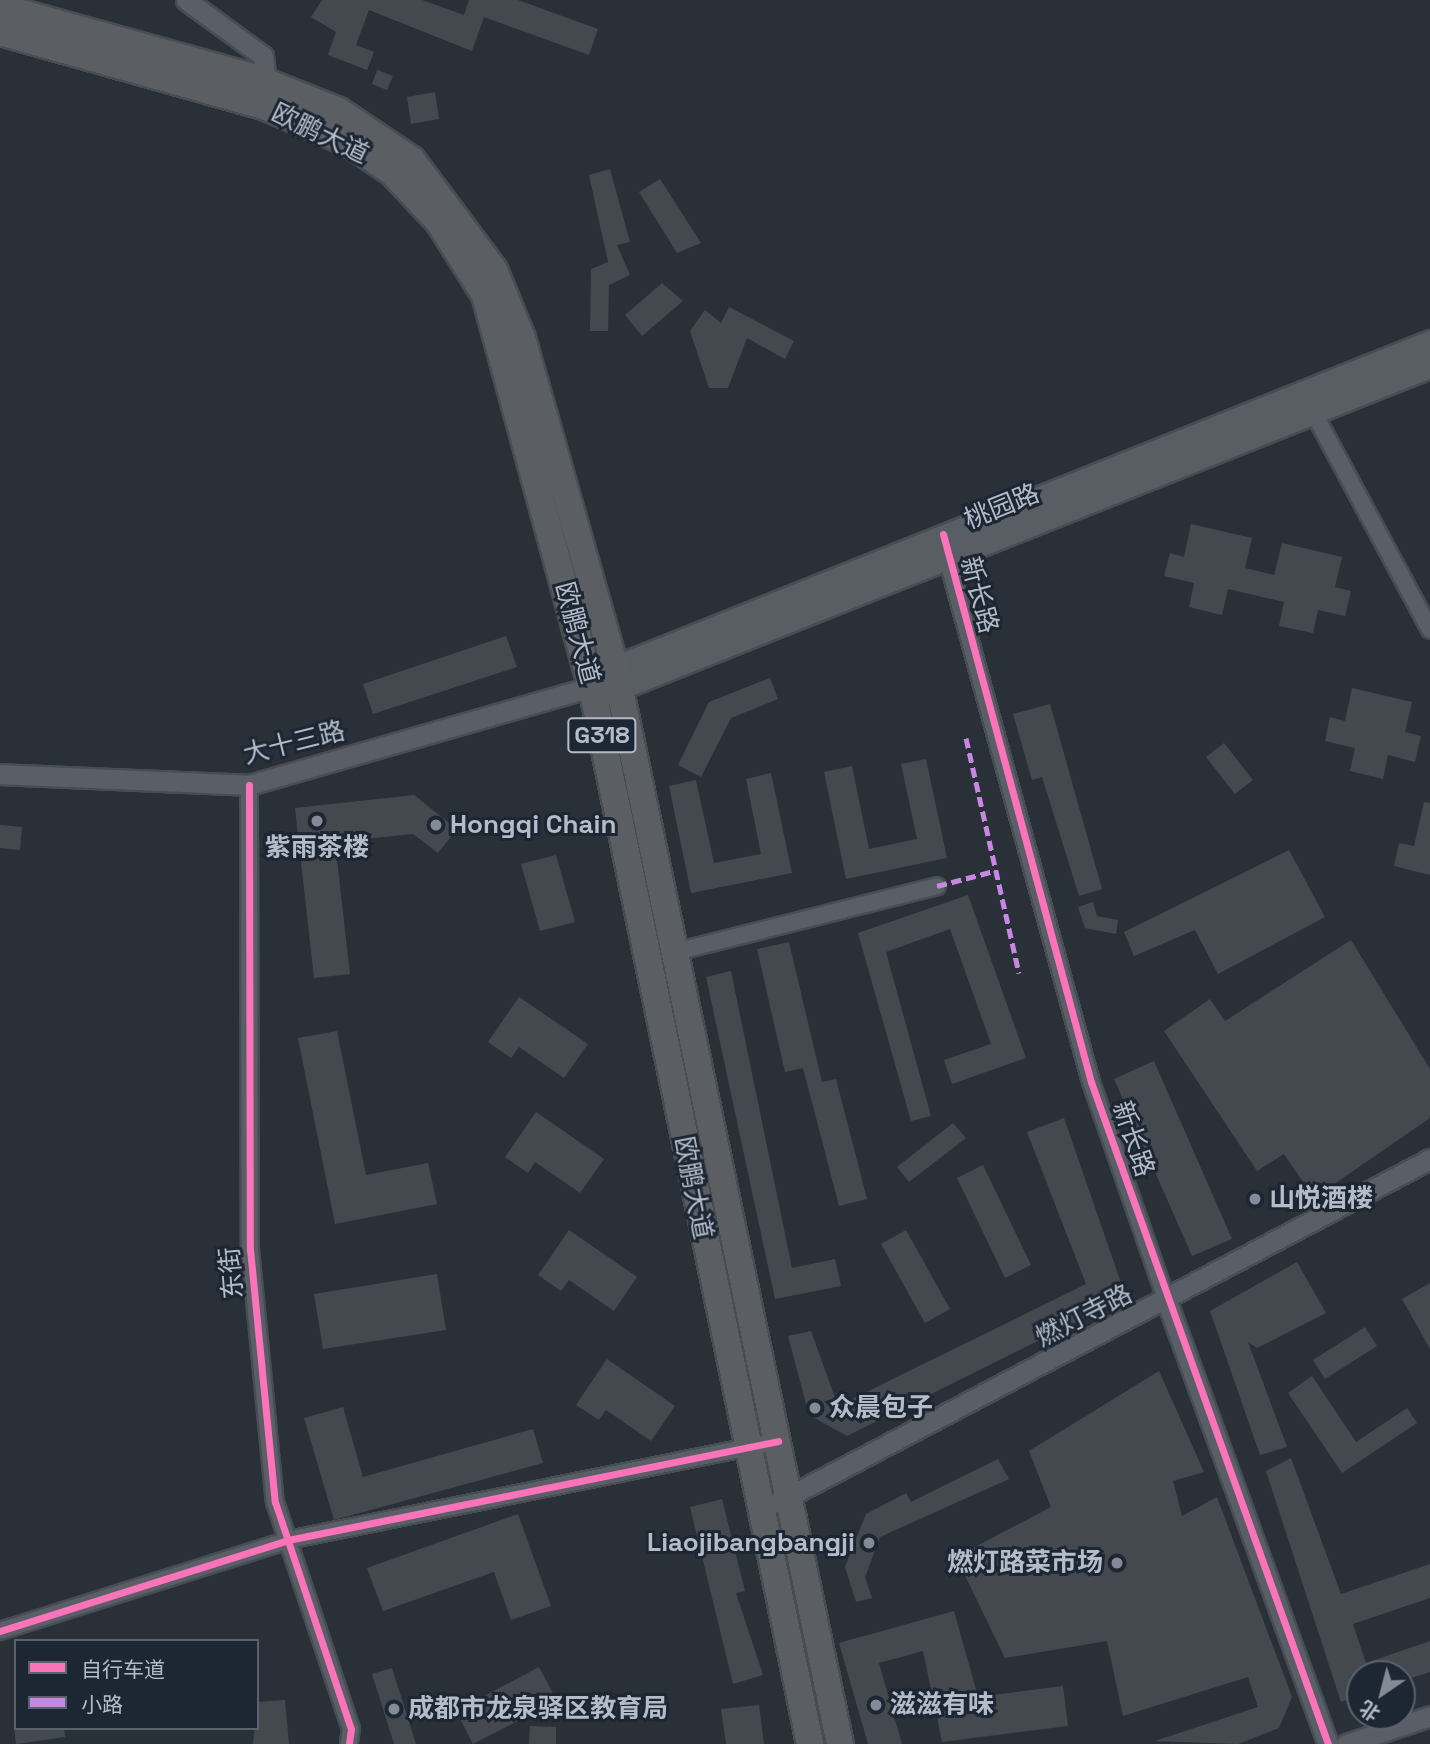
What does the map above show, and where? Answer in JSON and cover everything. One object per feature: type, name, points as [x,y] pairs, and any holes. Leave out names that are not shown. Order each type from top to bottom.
[{"type":"highway","name":"G318","points":[[0,7],[266,81],[381,134],[444,196],[480,247],[522,338],[618,680]]},
{"type":"highway","name":"欧鹏大道","points":[[0,32],[310,123],[360,150],[414,194],[485,295],[591,687],[758,1509],[810,1744]]},
{"type":"highway","name":"欧鹏大道","points":[[618,680],[840,1744]]},
{"type":"main road","points":[[618,680],[943,534],[1308,403],[1430,342]]},
{"type":"main road","name":"桃园路","points":[[591,687],[618,680],[947,559],[1308,403],[1430,366]]},
{"type":"street","points":[[186,0],[263,56],[266,81]]},
{"type":"street","points":[[1308,403],[1430,630]]},
{"type":"street","name":"新长路","points":[[943,534],[947,559],[1091,1082],[1167,1302],[1328,1744]]},
{"type":"street","name":"大十三路","points":[[0,774],[249,785],[591,687]]},
{"type":"street","name":"东街","points":[[249,785],[250,1249],[275,1503],[351,1729],[349,1744]]},
{"type":"street","points":[[675,952],[937,886]]},
{"type":"street","name":"燃灯寺路","points":[[758,1509],[790,1498],[1167,1302],[1430,1159]]},
{"type":"street","points":[[0,1632],[288,1540],[778,1441]]},
{"type":"street","points":[[1346,1744],[1430,1716]]},
{"type":"building","points":[[322,0],[422,0],[464,15],[469,0],[518,0],[598,29],[589,55],[484,17],[472,51],[369,10],[356,45],[374,52],[367,70],[328,55],[336,32],[311,17]]},
{"type":"building","points":[[377,70],[393,76],[387,90],[372,84]]},
{"type":"building","points":[[435,92],[439,119],[411,124],[407,97]]},
{"type":"building","points":[[610,169],[630,242],[617,245],[630,275],[609,285],[608,331],[590,331],[591,269],[608,262],[589,175]]},
{"type":"building","points":[[660,179],[701,243],[677,253],[639,192]]},
{"type":"building","points":[[662,283],[683,301],[642,336],[625,315]]},
{"type":"building","points":[[729,307],[794,341],[785,359],[747,338],[728,388],[709,388],[690,331],[705,310],[721,323]]},
{"type":"building","points":[[1191,524],[1252,538],[1245,568],[1274,575],[1282,543],[1342,557],[1335,587],[1351,591],[1345,616],[1318,610],[1313,633],[1279,626],[1284,602],[1228,589],[1222,615],[1189,607],[1194,583],[1164,576],[1170,553],[1184,557]]},
{"type":"building","points":[[506,636],[517,667],[373,714],[363,684]]},
{"type":"building","points":[[770,678],[778,699],[731,718],[701,777],[678,765],[709,702]]},
{"type":"building","points":[[1352,688],[1412,702],[1405,732],[1421,736],[1415,762],[1388,755],[1383,779],[1350,771],[1355,748],[1325,741],[1330,717],[1345,721]]},
{"type":"building","points":[[1050,704],[1102,889],[1079,896],[1042,777],[1032,780],[1013,714]]},
{"type":"building","points":[[1224,743],[1253,780],[1235,794],[1206,757]]},
{"type":"building","points":[[926,759],[947,858],[846,879],[824,772],[852,766],[869,849],[917,839],[901,764]]},
{"type":"building","points":[[771,773],[792,873],[691,893],[669,786],[696,780],[714,863],[761,854],[746,779]]},
{"type":"building","points":[[414,795],[457,829],[438,853],[413,834],[335,842],[350,974],[314,978],[295,808]]},
{"type":"building","points":[[1424,802],[1430,803],[1430,875],[1394,866],[1399,843],[1414,846]]},
{"type":"building","points":[[0,825],[22,827],[20,850],[0,848]]},
{"type":"building","points":[[1289,850],[1325,917],[1218,974],[1195,930],[1134,956],[1124,932]]},
{"type":"building","points":[[556,855],[575,922],[540,931],[521,864]]},
{"type":"building","points":[[968,895],[1026,1058],[952,1084],[944,1060],[991,1044],[950,929],[886,952],[931,1116],[911,1121],[858,933]]},
{"type":"building","points":[[1093,902],[1097,916],[1118,920],[1116,934],[1085,928],[1078,907]]},
{"type":"building","points":[[1351,940],[1430,1069],[1430,1118],[1314,1198],[1284,1154],[1257,1171],[1164,1031],[1210,999],[1225,1021]]},
{"type":"building","points":[[789,942],[822,1082],[836,1079],[867,1199],[839,1206],[803,1068],[785,1072],[757,949]]},
{"type":"building","points":[[731,971],[792,1268],[835,1259],[841,1286],[775,1299],[706,977]]},
{"type":"building","points":[[519,997],[588,1044],[564,1078],[519,1047],[511,1058],[488,1042]]},
{"type":"building","points":[[337,1031],[366,1175],[428,1163],[437,1204],[335,1224],[298,1038]]},
{"type":"building","points":[[1154,1061],[1232,1239],[1192,1256],[1114,1079]]},
{"type":"building","points":[[536,1112],[604,1159],[580,1193],[535,1162],[528,1173],[505,1157]]},
{"type":"building","points":[[1064,1118],[1126,1297],[847,1436],[809,1415],[788,1336],[811,1331],[838,1406],[1086,1284],[1027,1132]]},
{"type":"building","points":[[953,1123],[966,1138],[909,1182],[897,1167]]},
{"type":"building","points":[[983,1165],[1031,1265],[1005,1278],[957,1178]]},
{"type":"building","points":[[569,1230],[637,1277],[614,1311],[569,1280],[561,1291],[538,1275]]},
{"type":"building","points":[[906,1230],[950,1309],[925,1323],[881,1244]]},
{"type":"building","points":[[1297,1262],[1326,1313],[1257,1348],[1248,1342],[1287,1447],[1260,1455],[1210,1311]]},
{"type":"building","points":[[437,1274],[446,1330],[323,1349],[314,1294]]},
{"type":"building","points":[[1430,1283],[1430,1349],[1402,1299]]},
{"type":"building","points":[[1365,1327],[1377,1346],[1325,1379],[1313,1360]]},
{"type":"building","points":[[607,1359],[675,1406],[651,1441],[606,1410],[599,1420],[576,1405]]},
{"type":"building","points":[[1159,1371],[1204,1472],[1173,1481],[1182,1516],[1217,1497],[1292,1697],[1279,1728],[1238,1744],[1155,1741],[1258,1707],[1248,1677],[1123,1716],[1107,1641],[1005,1658],[956,1557],[1051,1507],[1029,1451]]},
{"type":"building","points":[[1312,1376],[1356,1442],[1407,1408],[1417,1423],[1342,1473],[1288,1393]]},
{"type":"building","points":[[343,1407],[363,1477],[533,1429],[543,1463],[334,1520],[304,1418]]},
{"type":"building","points":[[1291,1458],[1341,1594],[1430,1564],[1430,1598],[1353,1624],[1365,1660],[1346,1660],[1346,1700],[1341,1702],[1266,1471]]},
{"type":"building","points":[[998,1459],[1009,1479],[880,1537],[865,1577],[872,1598],[856,1602],[845,1567],[866,1514],[906,1493],[911,1502]]},
{"type":"building","points":[[722,1499],[745,1591],[736,1593],[763,1675],[733,1684],[690,1507]]},
{"type":"building","points":[[518,1514],[551,1606],[511,1620],[494,1572],[383,1611],[367,1568]]},
{"type":"building","points":[[954,1611],[978,1697],[1063,1686],[1068,1726],[942,1742],[923,1651],[879,1663],[902,1744],[868,1744],[839,1643]]},
{"type":"building","points":[[1430,1641],[1430,1672],[1416,1676],[1416,1660],[1375,1660]]},
{"type":"building","points":[[539,1667],[557,1701],[473,1744],[456,1711]]},
{"type":"building","name":"成都市龙泉驿区教育局","points":[[392,1668],[416,1744],[394,1744],[372,1674]]},
{"type":"building","points":[[285,1700],[289,1744],[253,1744],[254,1730],[259,1730],[259,1702]]},
{"type":"building","points":[[759,1705],[764,1744],[726,1744],[721,1709]]},
{"type":"building","name":"成都市龙泉驿区教育局","points":[[530,1726],[556,1727],[556,1744],[529,1744]]},
{"type":"building","points":[[14,1730],[64,1730],[65,1737],[16,1744]]},
{"type":"marked path","points":[[966,738],[1019,973]]},
{"type":"marked path","points":[[937,886],[994,871]]},
{"type":"cycle path","points":[[943,534],[1091,1082],[1328,1744]]},
{"type":"cycle path","points":[[249,785],[250,1249],[275,1502],[351,1729],[349,1744]]},
{"type":"cycle path","points":[[0,1631],[288,1540],[778,1441]]},
{"type":"place","name":"紫雨茶楼","points":[[317,821]]},
{"type":"place","name":"Hongqi Chain","points":[[436,825]]},
{"type":"place","name":"山悦酒楼","points":[[1255,1199]]},
{"type":"place","name":"众晨包子","points":[[815,1408]]},
{"type":"place","name":"Liaojibangbangji","points":[[869,1543]]},
{"type":"place","name":"燃灯路菜市场","points":[[1117,1563]]},
{"type":"place","name":"滋滋有味","points":[[876,1705]]},
{"type":"place","name":"成都市龙泉驿区教育局","points":[[394,1709]]}]
